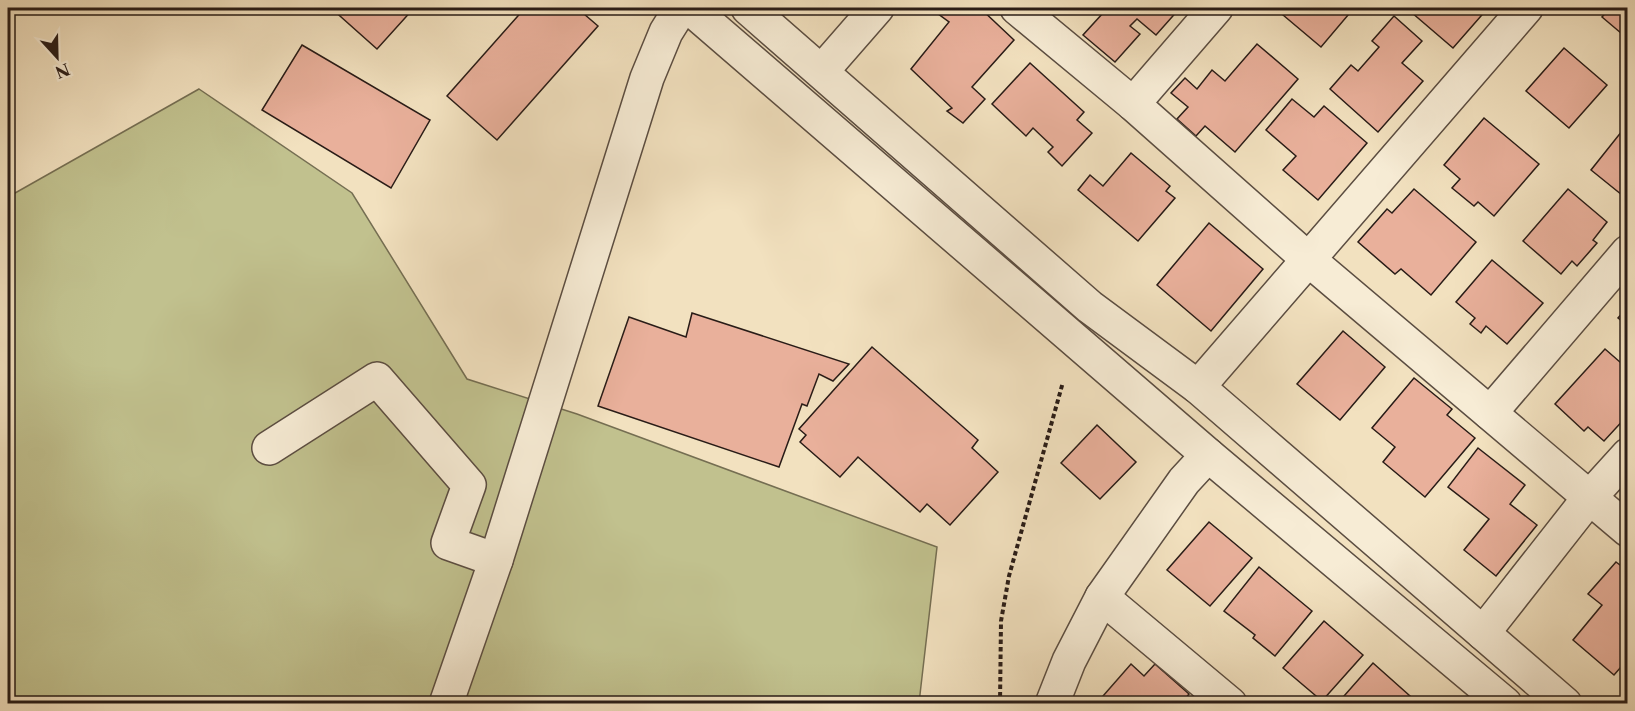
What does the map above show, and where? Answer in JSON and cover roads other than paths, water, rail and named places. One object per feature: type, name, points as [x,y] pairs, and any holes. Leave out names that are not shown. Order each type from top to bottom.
[{"type":"street","points":[[446,704],[496,560],[647,78],[666,32],[681,8]]},
{"type":"street","points":[[690,8],[1208,455],[1505,704]]},
{"type":"street","points":[[748,8],[1090,307],[1198,387],[1565,704]]},
{"type":"street","points":[[822,71],[877,8]]},
{"type":"street","points":[[1017,8],[1133,104],[1309,260],[1628,530]]},
{"type":"street","points":[[1133,104],[1216,8]]},
{"type":"street","points":[[1198,387],[1526,8]]},
{"type":"street","points":[[1490,413],[1628,252]]},
{"type":"street","points":[[269,448],[377,380],[469,485],[448,543],[496,560]]},
{"type":"street","points":[[1052,704],[1069,661],[1102,597],[1184,482],[1208,455]]},
{"type":"street","points":[[1483,633],[1589,498],[1628,455]]},
{"type":"street","points":[[1102,597],[1230,704]]}]
